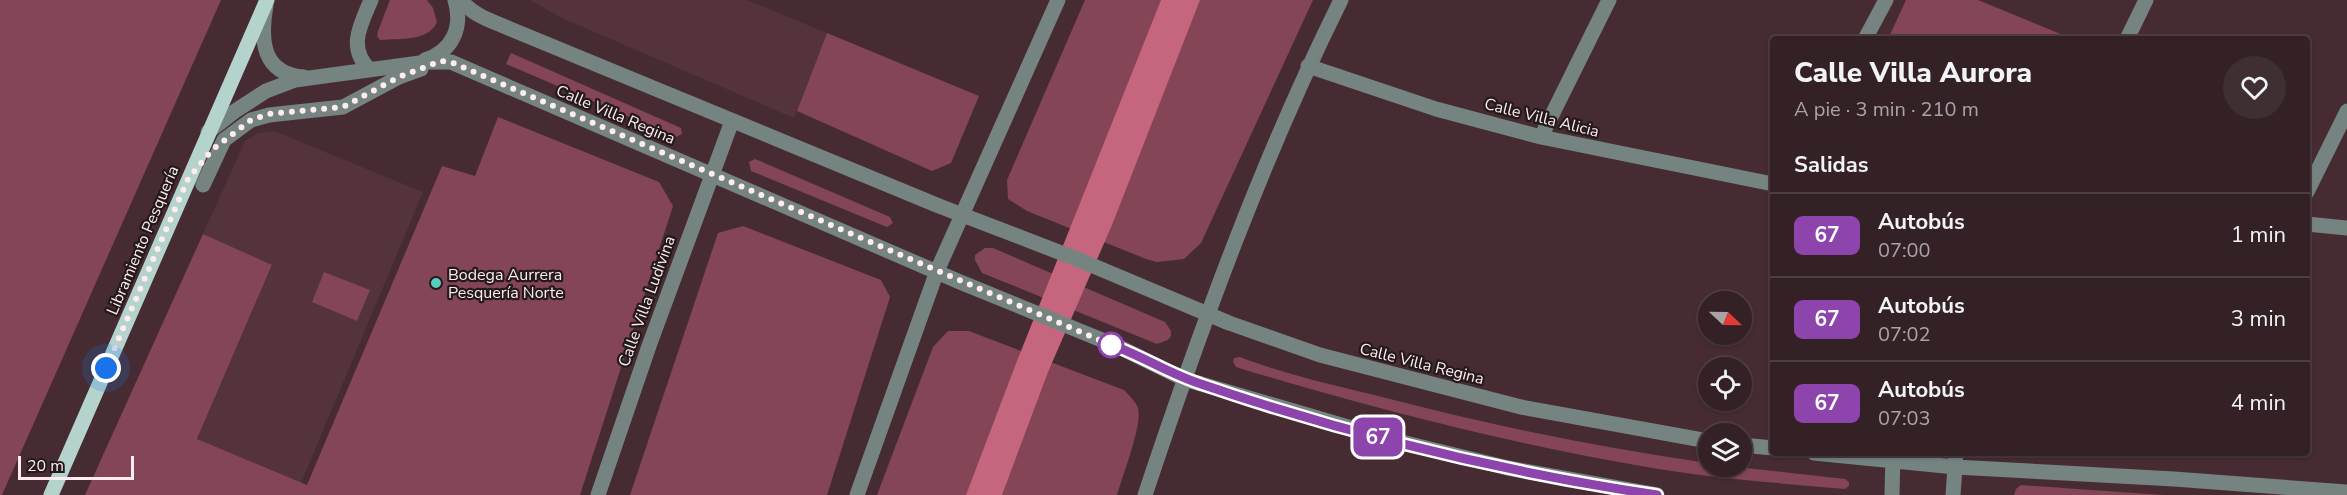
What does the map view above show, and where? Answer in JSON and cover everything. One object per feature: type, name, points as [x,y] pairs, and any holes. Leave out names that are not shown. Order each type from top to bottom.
[{"type":"main road","name":"Libramiento Pesquería","points":[[51,495],[208,132],[268,0]]},
{"type":"street","points":[[268,0],[264,28],[268,57],[275,67],[285,73],[305,77]]},
{"type":"street","points":[[369,69],[358,54],[356,44],[357,33],[371,0]]},
{"type":"street","points":[[408,64],[434,57],[446,48],[458,28],[459,19],[455,0]]},
{"type":"street","points":[[461,0],[466,7],[484,17],[984,223]]},
{"type":"street","points":[[1145,495],[1184,379],[1254,193],[1308,66],[1341,0]]},
{"type":"street","points":[[1541,137],[1609,0]]},
{"type":"street","points":[[1867,36],[1886,0]]},
{"type":"street","points":[[2128,36],[2146,0]]},
{"type":"street","points":[[857,495],[937,271],[1053,5]]},
{"type":"street","points":[[188,179],[202,159],[251,120],[269,114],[343,107],[399,77],[441,61]]},
{"type":"street","name":"Calle Villa Regina","points":[[208,132],[235,111],[267,91],[305,77],[408,64],[451,62],[1160,367]]},
{"type":"street","name":"Calle Villa Alicia","points":[[1308,66],[1436,109],[1541,137],[1770,183]]},
{"type":"street","points":[[2310,186],[2347,111]]},
{"type":"street","name":"Calle Villa Ludivina","points":[[598,495],[649,346],[732,121]]},
{"type":"street","points":[[203,185],[224,140]]},
{"type":"street","points":[[939,206],[963,200],[972,191]]},
{"type":"street","points":[[972,191],[975,212],[984,223]]},
{"type":"street","points":[[928,296],[939,286],[960,282],[950,269],[950,223],[939,206]]},
{"type":"street","points":[[928,296],[928,280],[918,264],[937,258],[950,242],[969,225],[984,223]]},
{"type":"street","name":"Calle Villa Regina","points":[[984,223],[1229,323],[1320,355],[1521,407],[1698,439]]},
{"type":"street","points":[[2310,224],[2347,228]]},
{"type":"street","points":[[1205,386],[1194,368],[1197,346],[1196,322],[1184,304],[1202,302],[1213,295],[1218,287]]},
{"type":"street","points":[[1160,367],[1177,365],[1197,346],[1211,327],[1229,323],[1218,304],[1218,287]]},
{"type":"street","points":[[1160,367],[1205,386],[1389,440],[1508,468],[1657,495]]},
{"type":"street","points":[[1160,367],[1172,386],[1176,403]]},
{"type":"street","points":[[1176,403],[1181,395],[1192,388],[1205,386]]},
{"type":"street","points":[[1752,446],[1770,448]]},
{"type":"street","points":[[1861,456],[1956,460],[2347,492]]},
{"type":"street","points":[[1892,495],[1893,458]]},
{"type":"street","points":[[1953,495],[1956,460]]},
{"type":"shaded area","points":[[0,0],[221,0],[2,495],[0,495]]},
{"type":"shaded area","points":[[390,0],[427,0],[433,8],[437,22],[427,33],[420,36],[380,40],[377,36],[378,31]]},
{"type":"shaded area","points":[[530,0],[747,0],[827,33],[794,118],[564,19]]},
{"type":"shaded area","points":[[1085,0],[1313,0],[1201,243],[1184,259],[1157,262],[1146,259],[1027,211],[1008,199],[1007,180]]},
{"type":"shaded area","points":[[1161,0],[1200,0],[1112,225],[1048,372],[1002,495],[966,495],[1017,361]]},
{"type":"shaded area","points":[[1906,0],[1978,0],[2066,36],[1889,36]]},
{"type":"shaded area","points":[[827,33],[979,96],[951,163],[932,171],[797,111]]},
{"type":"shaded area","points":[[511,53],[681,128],[682,134],[676,137],[506,64]]},
{"type":"shaded area","points":[[498,117],[659,182],[673,206],[580,495],[85,495],[203,234],[272,265],[197,439],[307,485],[442,166],[475,176]]},
{"type":"shaded area","points":[[274,131],[423,192],[301,483],[197,440],[272,266],[203,234],[245,141],[258,133]]},
{"type":"shaded area","points":[[755,159],[890,217],[893,223],[887,227],[751,171],[749,162]]},
{"type":"shaded area","points":[[743,226],[881,280],[890,297],[827,495],[630,495],[718,233]]},
{"type":"shaded area","points":[[985,248],[993,248],[1165,322],[1171,331],[1171,336],[1168,340],[1157,344],[982,273],[975,260],[975,255]]},
{"type":"shaded area","points":[[324,272],[370,290],[357,321],[312,302]]},
{"type":"shaded area","points":[[948,331],[969,331],[1124,390],[1137,406],[1139,416],[1135,438],[1117,495],[877,495],[933,347]]},
{"type":"shaded area","points":[[1240,357],[1314,380],[1509,427],[1698,461],[1698,475],[1540,447],[1391,411],[1236,367],[1233,362],[1234,358]]},
{"type":"shaded area","points":[[1752,469],[1845,479],[1849,482],[1849,486],[1845,489],[1718,477],[1752,477]]},
{"type":"shaded area","points":[[2021,485],[2163,495],[2014,495],[2016,489]]},
{"type":"bus line","name":"67","points":[[1109,344],[1184,379],[1349,429],[1508,468],[1657,495]]},
{"type":"place","name":"Bodega Aurrera Pesquería Norte","points":[[436,283]]},
{"type":"route","points":[[106,368],[188,179],[202,159],[251,120],[269,114],[343,107],[399,77],[441,61],[451,62],[1111,345]]}]
